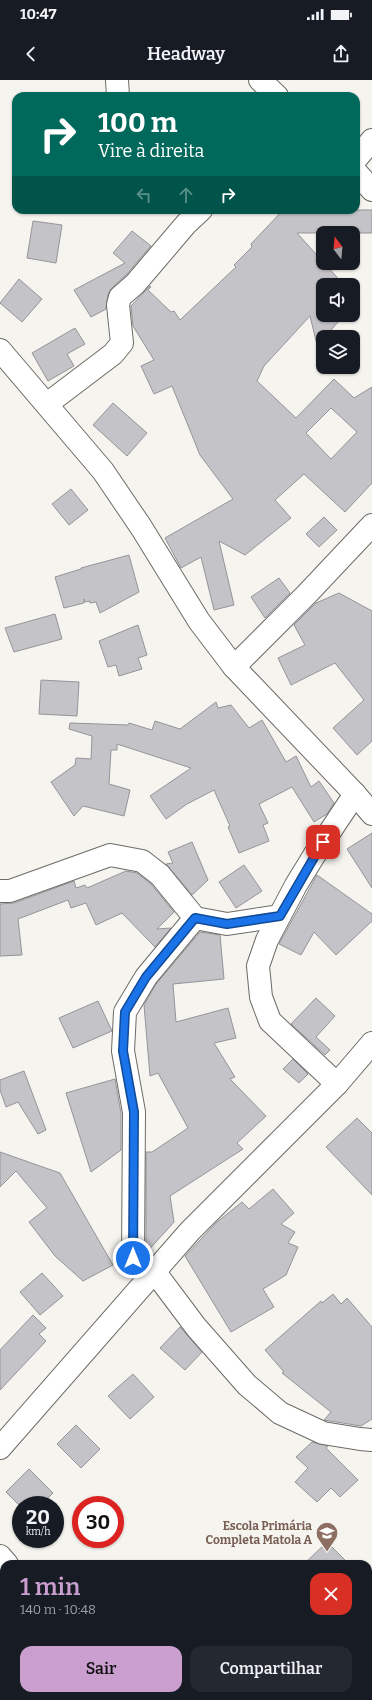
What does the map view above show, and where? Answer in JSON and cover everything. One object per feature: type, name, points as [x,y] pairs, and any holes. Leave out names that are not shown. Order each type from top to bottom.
[{"type":"street","points":[[117,80],[118,92]]},
{"type":"street","points":[[260,80],[273,92]]},
{"type":"street","points":[[360,154],[372,140]]},
{"type":"street","points":[[360,176],[372,190]]},
{"type":"street","points":[[47,404],[113,354],[122,343],[118,305],[120,297],[135,284],[186,224],[197,214]]},
{"type":"street","points":[[0,350],[103,471],[141,527],[198,621],[234,667],[356,794],[372,814]]},
{"type":"street","points":[[234,667],[306,595],[372,525]]},
{"type":"street","points":[[337,1084],[270,1021],[261,997],[258,966],[267,940],[315,854],[356,794]]},
{"type":"street","points":[[0,892],[10,891],[110,855],[142,861],[160,875],[195,918],[227,924],[280,916]]},
{"type":"street","points":[[133,1258],[134,1112],[123,1051],[125,1012],[146,977],[195,918]]},
{"type":"street","points":[[0,1448],[190,1231],[337,1084],[372,1043]]},
{"type":"street","points":[[154,1271],[196,1327],[247,1385],[280,1413],[323,1433],[360,1440],[372,1440]]},
{"type":"building","points":[[360,210],[372,210],[372,233],[360,233],[360,226],[316,226],[316,233],[297,233],[316,254],[316,270],[330,270],[338,278],[316,278],[316,322],[338,322],[331,330],[316,330],[316,341],[310,316],[264,366],[257,381],[296,418],[334,379],[354,398],[372,387],[372,483],[345,512],[304,474],[275,500],[291,518],[245,555],[219,541],[234,605],[214,610],[201,557],[181,568],[165,538],[233,499],[200,455],[172,386],[154,394],[141,366],[154,360],[133,326],[131,306],[150,286],[151,287],[148,290],[171,312],[174,311],[180,320],[236,267],[234,265],[252,247],[251,244],[279,214],[360,214]],"holes":[[[331,408],[357,432],[331,459],[306,433]]]},
{"type":"building","points":[[33,221],[62,225],[56,263],[27,258]]},
{"type":"building","points":[[132,231],[151,246],[126,275],[112,288],[108,294],[106,309],[91,317],[74,290],[125,263],[113,253]]},
{"type":"building","points":[[19,279],[42,299],[22,322],[0,303]]},
{"type":"building","points":[[75,328],[85,344],[67,354],[74,366],[48,381],[32,353]]},
{"type":"building","points":[[113,403],[147,433],[127,456],[93,425]]},
{"type":"building","points":[[71,489],[88,510],[69,525],[52,504]]},
{"type":"building","points":[[324,517],[337,530],[319,547],[306,534]]},
{"type":"building","points":[[129,555],[139,592],[100,613],[96,602],[85,602],[84,599],[84,603],[64,608],[55,577],[81,568]]},
{"type":"building","points":[[279,578],[290,593],[265,618],[251,597]]},
{"type":"building","points":[[339,593],[372,611],[372,741],[357,755],[333,728],[364,700],[335,663],[291,685],[278,658],[305,645],[294,625],[316,603]]},
{"type":"building","points":[[55,614],[62,639],[14,652],[5,628]]},
{"type":"building","points":[[138,625],[147,655],[138,658],[142,669],[119,676],[116,665],[108,667],[99,641]]},
{"type":"building","points":[[41,680],[79,682],[77,716],[39,714]]},
{"type":"building","points":[[216,702],[218,708],[231,705],[249,728],[262,720],[286,762],[296,756],[311,787],[319,781],[334,803],[327,814],[314,822],[292,787],[259,804],[268,823],[263,825],[269,841],[239,853],[228,827],[230,826],[214,790],[187,804],[166,819],[150,796],[191,768],[117,744],[117,750],[111,750],[109,784],[130,790],[124,816],[83,806],[74,816],[51,782],[75,765],[76,758],[91,759],[92,736],[69,729],[70,723],[128,725],[129,723],[152,730],[155,721],[180,729]]},
{"type":"building","points":[[372,833],[372,888],[347,849]]},
{"type":"building","points":[[192,842],[208,880],[192,895],[166,864],[173,863],[168,852]]},
{"type":"building","points":[[244,865],[262,891],[236,908],[219,882]]},
{"type":"building","points":[[126,871],[137,873],[151,884],[174,912],[157,929],[171,928],[155,947],[122,913],[96,925],[86,903],[71,908],[68,900],[18,919],[22,955],[0,956],[0,904],[14,903],[74,881],[76,888],[85,885],[87,888]]},
{"type":"building","points":[[317,875],[372,914],[372,921],[336,955],[314,932],[301,955],[279,944]]},
{"type":"building","points":[[200,932],[220,935],[224,979],[173,984],[176,1022],[228,1008],[236,1038],[214,1043],[235,1077],[230,1079],[266,1116],[237,1143],[243,1149],[170,1196],[174,1222],[146,1253],[146,1152],[152,1152],[188,1128],[158,1073],[150,1076],[144,1005],[156,984]]},
{"type":"building","points":[[316,998],[335,1016],[316,1037],[330,1050],[325,1055],[291,1024]]},
{"type":"building","points":[[98,1001],[112,1031],[73,1048],[59,1018]]},
{"type":"building","points":[[293,1059],[308,1074],[299,1083],[283,1069]]},
{"type":"building","points":[[24,1071],[46,1130],[38,1134],[18,1102],[6,1107],[0,1090],[0,1080]]},
{"type":"building","points":[[115,1079],[121,1113],[121,1150],[91,1172],[66,1093]]},
{"type":"building","points":[[357,1118],[372,1133],[372,1195],[326,1147]]},
{"type":"building","points":[[0,1152],[60,1173],[113,1265],[83,1281],[55,1256],[29,1222],[47,1208],[16,1171],[0,1187]]},
{"type":"building","points":[[273,1189],[294,1213],[281,1224],[295,1232],[288,1243],[298,1247],[286,1275],[263,1289],[274,1307],[231,1332],[185,1256],[217,1222],[242,1202],[249,1209]]},
{"type":"building","points":[[42,1273],[63,1296],[40,1315],[20,1292]]},
{"type":"building","points":[[333,1294],[341,1304],[347,1298],[372,1327],[372,1419],[361,1426],[324,1420],[331,1412],[282,1373],[284,1372],[265,1350],[321,1301],[322,1303]]},
{"type":"building","points":[[33,1315],[46,1328],[39,1334],[46,1341],[0,1390],[0,1350]]},
{"type":"building","points":[[180,1327],[202,1352],[185,1370],[160,1348]]},
{"type":"building","points":[[133,1374],[154,1397],[130,1419],[108,1396]]},
{"type":"building","points":[[76,1425],[100,1449],[81,1468],[57,1444]]},
{"type":"building","points":[[312,1442],[328,1446],[326,1448],[358,1480],[340,1497],[331,1488],[317,1502],[295,1482],[308,1468],[296,1457]]},
{"type":"building","points":[[29,1469],[53,1493],[50,1496],[12,1496],[12,1498],[6,1492]]},
{"type":"building","name":"Escola Primária Completa Matola A","points":[[327,1542],[345,1560],[308,1560]]},
{"type":"place","name":"Escola Primária Completa Matola A","points":[[327,1552]]},
{"type":"route","points":[[133,1258],[134,1112],[123,1051],[125,1012],[146,977],[195,918],[227,924],[280,916],[296,885],[323,842]]}]
